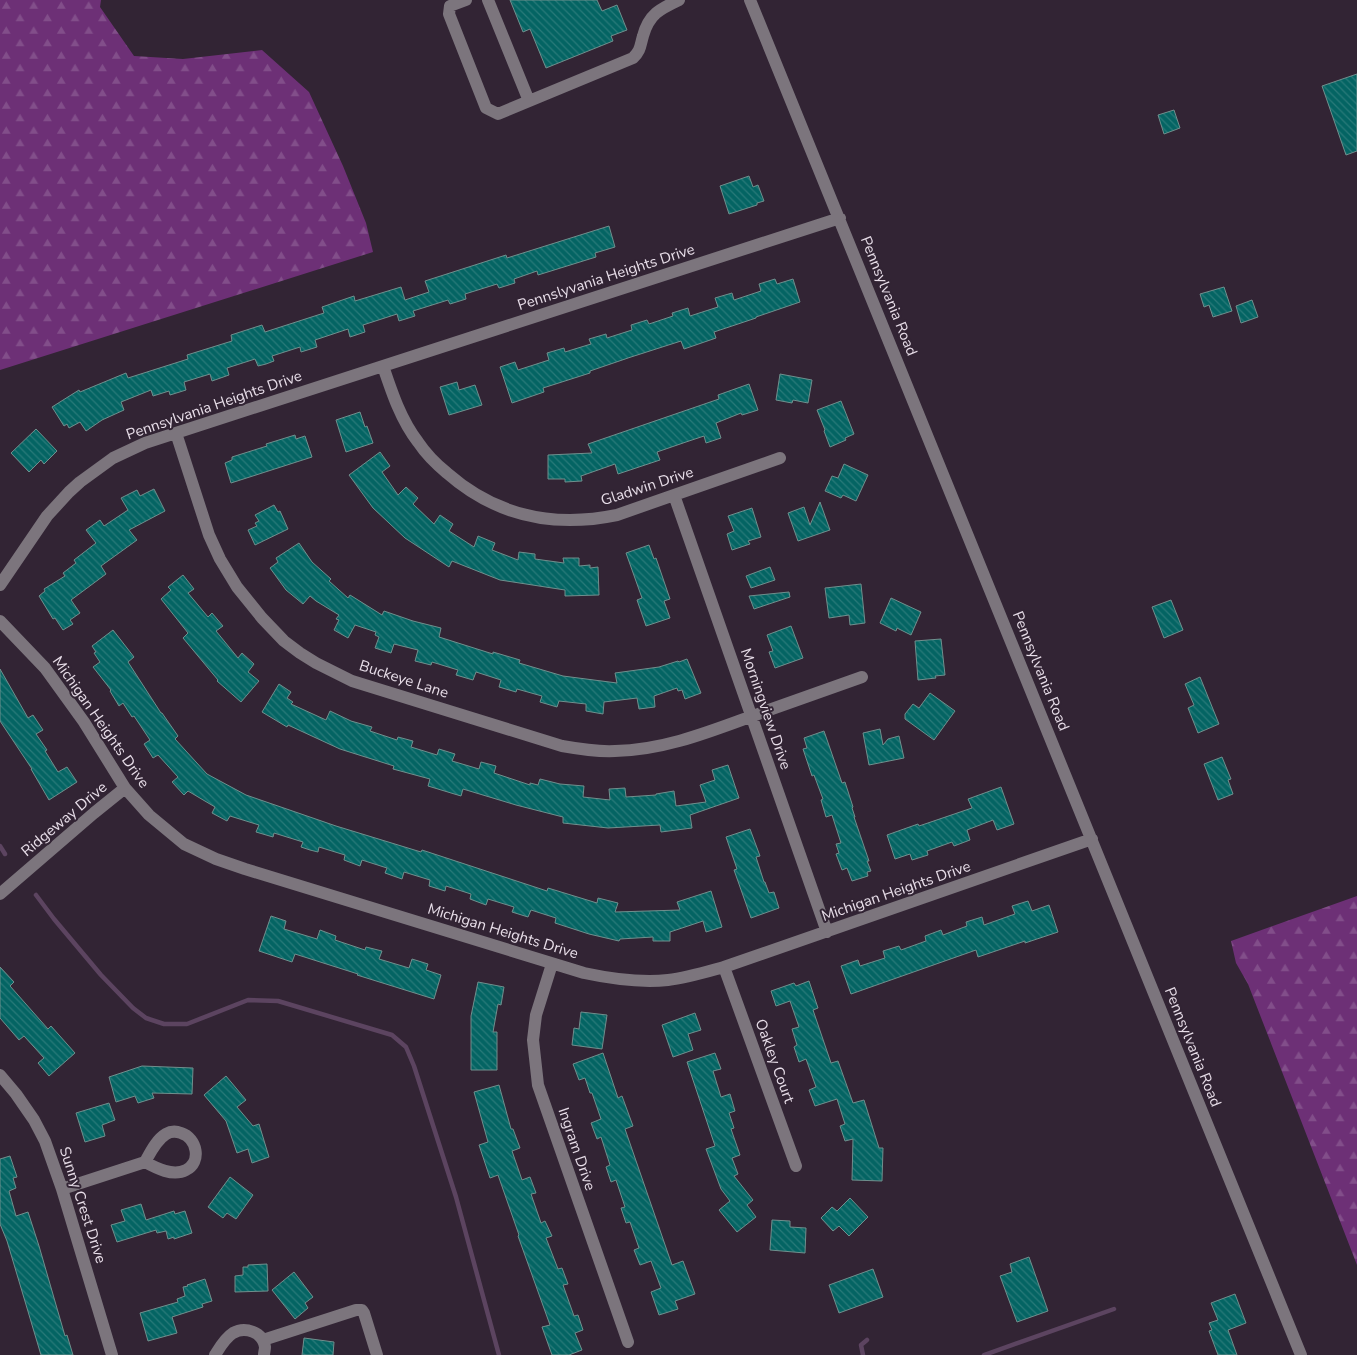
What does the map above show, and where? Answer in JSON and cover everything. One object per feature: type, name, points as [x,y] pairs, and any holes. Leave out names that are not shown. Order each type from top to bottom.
[{"type":"street","points":[[466,0],[450,6],[449,14],[486,108],[498,114],[633,58],[640,51],[646,25],[652,16],[661,8],[679,0]]},
{"type":"street","points":[[488,0],[529,101]]},
{"type":"street","name":"Pennsylvania Road","points":[[750,0],[1301,1355]]},
{"type":"street","name":"Pennslyvania Heights Drive","points":[[383,366],[840,218]]},
{"type":"street","name":"Pennsylvania Heights Drive","points":[[0,585],[56,505],[80,482],[118,456],[145,443],[383,366]]},
{"type":"street","name":"Gladwin Drive","points":[[383,366],[397,405],[408,426],[418,443],[437,464],[477,496],[498,507],[525,515],[569,520],[584,520],[617,515],[780,458]]},
{"type":"street","name":"Buckeye Lane","points":[[176,433],[209,535],[220,559],[237,587],[262,618],[284,640],[316,663],[352,681],[562,746],[593,751],[614,751],[664,745],[710,732],[862,678]]},
{"type":"street","name":"Morningview Drive","points":[[674,495],[827,932]]},
{"type":"street","name":"Michigan Heights Drive","points":[[0,621],[45,668],[84,722],[125,788],[149,815],[184,844],[216,860],[552,964],[598,976],[645,982],[692,976],[827,932],[1092,839]]},
{"type":"street","name":"Ridgeway Drive","points":[[0,894],[125,788]]},
{"type":"street","name":"Ingram Drive","points":[[552,964],[536,1014],[533,1040],[538,1085],[628,1342]]},
{"type":"street","name":"Oakley Court","points":[[724,967],[796,1166]]},
{"type":"street","name":"Sunny Crest Drive","points":[[0,1076],[24,1105],[41,1133],[49,1152],[112,1355]]},
{"type":"street","points":[[62,1189],[145,1162]]},
{"type":"street","points":[[263,1340],[356,1310],[362,1310],[377,1355]]},
{"type":"street","points":[[216,1355],[228,1338],[235,1332],[243,1330],[250,1330],[263,1340],[265,1347],[264,1355]]},
{"type":"green space","points":[[0,0],[101,0],[100,7],[134,56],[183,59],[262,50],[309,92],[343,166],[366,223],[373,252],[0,370]]},
{"type":"green space","points":[[1357,896],[1357,1265],[1248,984],[1236,963],[1231,941]]},
{"type":"building","points":[[510,0],[597,0],[602,11],[617,5],[627,30],[611,36],[613,41],[546,68],[530,29],[523,32]]},
{"type":"building","points":[[1357,74],[1357,151],[1346,155],[1322,86]]},
{"type":"building","points":[[1174,110],[1180,128],[1164,134],[1158,115]]},
{"type":"building","points":[[749,176],[753,187],[758,185],[764,201],[729,214],[720,186]]},
{"type":"building","points":[[609,226],[615,247],[595,253],[596,257],[538,275],[537,271],[514,279],[515,283],[499,288],[497,284],[465,294],[466,299],[450,304],[448,300],[413,311],[415,316],[399,321],[397,314],[363,325],[365,332],[350,337],[348,329],[315,340],[317,347],[301,352],[300,347],[272,356],[274,361],[266,364],[258,366],[255,359],[227,368],[229,375],[212,381],[210,374],[184,382],[186,390],[170,395],[169,391],[153,396],[151,390],[121,402],[124,410],[102,420],[86,431],[80,422],[69,428],[67,424],[64,426],[52,407],[79,390],[80,392],[126,373],[128,378],[188,359],[187,355],[232,341],[231,335],[262,325],[265,332],[324,313],[322,307],[354,296],[355,301],[401,287],[405,300],[429,292],[425,281],[506,255],[507,258]]},
{"type":"building","points":[[775,279],[777,284],[793,279],[800,302],[714,332],[716,338],[684,349],[681,341],[543,388],[544,392],[512,403],[500,367],[515,362],[518,370],[549,360],[547,353],[564,348],[565,352],[591,344],[589,339],[606,334],[607,338],[632,330],[631,325],[647,320],[649,324],[673,316],[672,313],[688,308],[690,316],[718,307],[715,298],[732,293],[734,300],[761,291],[759,284]]},
{"type":"building","points":[[1224,287],[1232,311],[1213,317],[1209,305],[1204,307],[1200,294]]},
{"type":"building","points":[[1252,300],[1258,317],[1241,323],[1236,306]]},
{"type":"building","points":[[780,374],[812,380],[808,403],[793,400],[792,403],[776,400]]},
{"type":"building","points":[[457,382],[459,390],[475,385],[482,405],[449,415],[440,387]]},
{"type":"building","points":[[749,384],[758,410],[742,415],[741,413],[716,423],[721,438],[706,443],[704,436],[657,452],[660,460],[618,474],[615,464],[581,476],[582,481],[565,482],[565,479],[548,479],[548,455],[592,453],[588,444],[719,399],[718,395]]},
{"type":"building","points":[[841,401],[854,434],[830,447],[817,410]]},
{"type":"building","points":[[360,412],[373,443],[346,452],[336,420]]},
{"type":"building","points":[[36,429],[57,451],[44,464],[41,460],[29,472],[11,453]]},
{"type":"building","points":[[295,435],[296,439],[305,436],[312,457],[231,483],[225,463],[232,460],[232,457]]},
{"type":"building","points":[[380,452],[390,466],[382,472],[398,495],[406,487],[418,498],[413,504],[434,524],[440,515],[453,524],[449,531],[474,547],[478,536],[495,543],[492,550],[518,560],[519,552],[535,554],[535,559],[564,563],[563,558],[579,558],[579,566],[590,565],[590,568],[598,567],[599,595],[565,596],[565,590],[500,580],[452,561],[449,567],[405,538],[373,508],[349,475]]},
{"type":"building","points":[[844,464],[868,475],[856,501],[843,495],[841,498],[825,491],[832,476],[838,478]]},
{"type":"building","points":[[154,489],[165,511],[129,530],[137,540],[101,566],[106,574],[71,600],[80,613],[70,620],[73,624],[63,630],[55,618],[53,619],[39,596],[45,591],[44,589],[65,576],[63,573],[76,563],[74,560],[96,543],[86,530],[100,520],[104,526],[128,510],[121,498],[137,490],[140,496]]},
{"type":"building","points":[[820,502],[830,530],[798,541],[788,513],[804,507],[810,525]]},
{"type":"building","points":[[274,505],[278,512],[280,511],[288,529],[255,545],[248,530],[257,526],[255,523],[259,521],[255,515]]},
{"type":"building","points":[[752,508],[761,537],[748,541],[750,544],[732,550],[727,534],[734,531],[728,516]]},
{"type":"building","points":[[299,543],[312,562],[348,598],[350,595],[382,615],[384,611],[441,628],[439,637],[493,654],[493,652],[520,660],[519,663],[563,676],[617,683],[615,673],[659,667],[687,659],[701,693],[685,699],[682,690],[678,691],[677,688],[654,696],[655,707],[639,709],[637,698],[604,702],[603,714],[586,711],[586,704],[559,701],[557,707],[540,702],[542,696],[517,689],[516,692],[499,687],[501,680],[476,672],[473,680],[456,675],[458,670],[432,662],[431,665],[415,661],[418,650],[394,644],[391,653],[375,648],[379,637],[375,635],[376,632],[355,625],[348,638],[334,630],[339,620],[336,619],[339,615],[310,596],[303,604],[286,590],[270,568],[278,562],[276,558]]},
{"type":"building","points":[[649,545],[654,559],[656,558],[670,599],[664,601],[670,618],[646,626],[637,600],[642,598],[626,553]]},
{"type":"building","points":[[770,567],[775,580],[751,588],[746,576]]},
{"type":"building","points":[[183,575],[194,589],[188,593],[208,617],[212,613],[223,626],[216,631],[238,658],[242,653],[254,664],[248,672],[259,681],[241,702],[217,681],[183,638],[188,633],[161,599],[171,590],[168,587]]},
{"type":"building","points":[[861,584],[865,623],[850,625],[849,615],[829,618],[825,588]]},
{"type":"building","points":[[789,592],[790,597],[754,609],[749,596]]},
{"type":"building","points":[[891,598],[921,612],[911,635],[897,628],[896,631],[880,623]]},
{"type":"building","points":[[1171,600],[1183,630],[1164,638],[1152,607]]},
{"type":"building","points":[[791,626],[803,658],[775,668],[769,652],[773,651],[767,635]]},
{"type":"building","points":[[113,630],[134,657],[128,662],[178,736],[175,739],[207,774],[246,795],[336,826],[421,852],[422,850],[547,891],[548,888],[597,903],[598,898],[618,903],[615,912],[680,910],[677,902],[711,891],[722,927],[706,932],[703,921],[670,932],[670,941],[653,941],[653,937],[620,939],[619,941],[555,923],[556,918],[531,910],[528,917],[512,912],[514,907],[488,899],[486,905],[470,899],[471,894],[446,886],[445,891],[429,886],[430,880],[404,872],[402,879],[385,873],[387,868],[362,860],[360,866],[344,860],[345,855],[319,847],[318,852],[310,850],[301,847],[303,842],[274,833],[273,837],[256,832],[259,825],[230,816],[227,821],[212,813],[215,807],[188,791],[184,795],[172,782],[178,777],[158,755],[153,758],[144,744],[150,740],[123,703],[119,706],[111,690],[93,667],[100,662],[92,646]]},
{"type":"building","points":[[941,639],[945,675],[918,680],[915,641]]},
{"type":"building","points":[[0,669],[28,718],[33,715],[43,730],[36,734],[47,750],[45,751],[58,772],[67,767],[77,782],[49,800],[32,769],[0,721]]},
{"type":"building","points":[[1200,677],[1219,724],[1198,733],[1188,708],[1194,705],[1185,684]]},
{"type":"building","points":[[279,684],[291,692],[287,698],[293,702],[291,704],[326,720],[330,711],[351,721],[372,727],[370,731],[397,740],[398,737],[413,741],[411,747],[437,755],[439,749],[455,754],[452,761],[479,769],[481,762],[496,766],[494,773],[530,785],[530,783],[538,785],[540,779],[560,784],[584,786],[583,797],[610,800],[609,789],[625,788],[626,797],[656,795],[674,791],[676,806],[706,802],[700,785],[715,780],[712,770],[728,765],[739,798],[690,815],[692,828],[661,832],[660,825],[608,828],[563,823],[563,817],[463,789],[461,796],[428,786],[430,779],[393,769],[394,766],[340,749],[288,725],[287,727],[262,712]]},
{"type":"building","points":[[930,693],[955,711],[934,740],[905,719],[905,714],[913,704],[919,708]]},
{"type":"building","points":[[880,729],[883,745],[888,739],[899,736],[904,758],[869,765],[863,733]]},
{"type":"building","points":[[824,731],[842,783],[845,782],[871,871],[867,872],[868,876],[852,881],[847,868],[842,870],[836,854],[839,853],[836,844],[841,843],[832,815],[826,817],[821,800],[823,799],[814,775],[812,776],[803,749],[807,748],[804,738]]},
{"type":"building","points":[[1222,757],[1231,779],[1228,780],[1233,794],[1218,800],[1204,764]]},
{"type":"building","points":[[1001,787],[1014,824],[997,830],[993,820],[967,830],[970,840],[954,846],[952,842],[927,851],[928,855],[912,860],[910,854],[895,859],[887,835],[972,808],[968,799]]},
{"type":"building","points":[[750,829],[760,856],[756,857],[764,882],[769,893],[774,892],[779,908],[751,918],[734,870],[737,869],[726,837]]},
{"type":"building","points":[[1028,901],[1032,911],[1049,905],[1058,932],[978,957],[976,950],[851,994],[841,966],[858,960],[860,966],[885,958],[883,951],[899,946],[901,950],[926,941],[925,936],[941,930],[943,935],[967,926],[966,922],[982,917],[984,925],[1015,914],[1012,906]]},
{"type":"building","points":[[271,916],[286,921],[284,929],[317,939],[320,930],[336,936],[335,940],[365,950],[366,947],[382,951],[379,959],[409,968],[412,959],[428,964],[426,970],[441,975],[434,999],[295,954],[292,962],[259,951]]},
{"type":"building","points":[[0,967],[14,982],[10,986],[48,1029],[51,1026],[75,1053],[49,1076],[38,1063],[44,1058],[24,1036],[19,1040],[0,1018]]},
{"type":"building","points":[[809,981],[818,1008],[813,1010],[831,1063],[838,1061],[853,1103],[864,1100],[879,1148],[883,1148],[882,1181],[852,1180],[853,1139],[845,1141],[840,1126],[845,1124],[837,1099],[815,1106],[809,1090],[816,1087],[806,1059],[799,1062],[794,1047],[797,1045],[792,1029],[799,1027],[790,1001],[776,1006],[771,991],[794,983],[796,986]]},
{"type":"building","points":[[478,982],[504,987],[501,1005],[498,1004],[493,1032],[497,1032],[497,1070],[471,1070],[471,1016]]},
{"type":"building","points":[[581,1012],[607,1015],[602,1049],[572,1045],[574,1028],[579,1029]]},
{"type":"building","points":[[695,1013],[701,1030],[688,1034],[693,1050],[673,1057],[662,1025]]},
{"type":"building","points":[[603,1053],[618,1098],[622,1096],[633,1126],[625,1129],[672,1265],[683,1261],[695,1294],[675,1301],[678,1309],[659,1315],[651,1292],[661,1288],[651,1261],[640,1265],[634,1250],[639,1248],[630,1222],[626,1223],[621,1208],[625,1207],[616,1180],[611,1182],[606,1167],[610,1165],[601,1137],[597,1139],[591,1123],[601,1119],[585,1078],[579,1080],[573,1064]]},
{"type":"building","points":[[715,1053],[721,1069],[713,1071],[721,1097],[730,1094],[735,1111],[729,1113],[734,1128],[731,1129],[740,1155],[732,1158],[738,1174],[734,1176],[753,1200],[747,1205],[756,1217],[737,1232],[719,1210],[730,1201],[721,1189],[706,1149],[715,1146],[687,1062]]},
{"type":"building","points":[[142,1066],[193,1068],[192,1094],[152,1093],[154,1098],[138,1103],[135,1096],[116,1102],[109,1077]]},
{"type":"building","points":[[226,1076],[246,1100],[237,1107],[253,1126],[259,1124],[269,1157],[252,1163],[248,1149],[237,1153],[226,1121],[204,1095]]},
{"type":"building","points":[[499,1085],[511,1129],[513,1129],[520,1148],[512,1151],[522,1180],[530,1177],[536,1193],[531,1194],[541,1223],[545,1221],[552,1236],[546,1238],[558,1269],[562,1268],[568,1284],[563,1285],[574,1316],[578,1315],[583,1330],[575,1333],[582,1350],[569,1355],[552,1355],[542,1327],[550,1325],[519,1235],[498,1175],[490,1178],[479,1145],[488,1142],[474,1092]]},
{"type":"building","points":[[109,1103],[115,1120],[102,1125],[105,1136],[85,1142],[76,1113]]},
{"type":"building","points":[[10,1156],[17,1177],[13,1178],[16,1188],[9,1191],[16,1216],[28,1212],[65,1336],[67,1335],[73,1355],[41,1355],[7,1241],[0,1224],[0,1159]]},
{"type":"building","points":[[230,1177],[253,1195],[236,1219],[227,1213],[223,1218],[208,1207]]},
{"type":"building","points":[[850,1198],[868,1217],[849,1236],[839,1226],[833,1231],[821,1218],[832,1207],[837,1211]]},
{"type":"building","points":[[141,1204],[146,1220],[174,1211],[175,1214],[185,1211],[192,1233],[168,1239],[166,1231],[157,1233],[156,1230],[117,1242],[111,1225],[125,1221],[121,1210]]},
{"type":"building","points":[[772,1220],[790,1221],[790,1227],[806,1228],[805,1253],[770,1250]]},
{"type":"building","points":[[1029,1257],[1048,1311],[1017,1322],[1000,1276],[1012,1272],[1010,1264]]},
{"type":"building","points":[[267,1264],[268,1291],[235,1292],[235,1276],[243,1275],[243,1267]]},
{"type":"building","points":[[873,1269],[883,1297],[839,1313],[829,1285]]},
{"type":"building","points":[[294,1272],[313,1297],[305,1303],[308,1308],[295,1319],[272,1290]]},
{"type":"building","points":[[205,1279],[212,1301],[202,1304],[203,1307],[172,1317],[177,1333],[148,1341],[140,1313],[178,1302],[177,1299],[185,1296],[183,1287]]},
{"type":"building","points":[[1235,1294],[1246,1323],[1228,1330],[1237,1355],[1218,1355],[1209,1331],[1212,1330],[1209,1323],[1218,1320],[1211,1303]]},
{"type":"building","points":[[304,1338],[334,1342],[333,1355],[302,1355]]},
{"type":"waterway","points":[[0,846],[5,854]]},
{"type":"waterway","points":[[36,895],[101,975],[133,1008],[146,1018],[164,1024],[187,1024],[248,1000],[278,1001],[392,1035],[406,1047],[414,1066],[456,1197],[499,1355]]},
{"type":"waterway","points":[[984,1355],[1114,1309]]},
{"type":"waterway","points":[[863,1355],[861,1345],[867,1340]]}]
